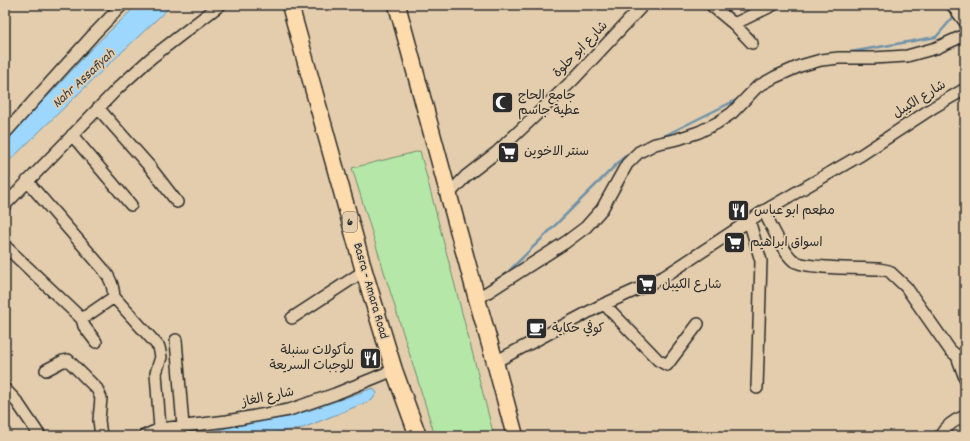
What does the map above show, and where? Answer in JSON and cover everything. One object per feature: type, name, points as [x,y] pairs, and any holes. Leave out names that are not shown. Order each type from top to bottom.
[{"type":"highway","name":"Basra - Amara Road","points":[[290,5],[364,271],[394,370],[418,436]]},
{"type":"highway","points":[[397,5],[515,436]]},
{"type":"street","points":[[5,134],[93,35],[122,5]]},
{"type":"street","points":[[5,205],[98,108],[151,58],[220,5]]},
{"type":"street","name":"شارع ابو حلوة","points":[[449,194],[466,176],[497,152],[573,80],[643,5]]},
{"type":"street","points":[[711,5],[734,24],[752,43]]},
{"type":"street","points":[[734,24],[773,5]]},
{"type":"street","points":[[954,7],[965,22]]},
{"type":"street","points":[[477,299],[566,242],[586,227],[602,209],[627,164],[639,152],[655,144],[678,139],[699,132],[717,123],[732,113],[757,87],[800,66],[821,60],[907,56],[936,48],[965,35]]},
{"type":"street","name":"شارع الكيبل","points":[[495,362],[604,304],[647,286],[665,276],[749,220],[861,154],[965,89]]},
{"type":"street","points":[[98,108],[150,167],[177,202]]},
{"type":"street","points":[[72,135],[131,205]]},
{"type":"street","points":[[27,181],[110,277],[114,288],[114,297],[159,347],[161,357],[156,373],[160,428]]},
{"type":"street","points":[[764,211],[784,250],[793,260],[800,264],[879,269],[889,271],[906,287],[950,350],[961,356],[965,378]]},
{"type":"street","points":[[749,220],[761,262],[757,388]]},
{"type":"street","points":[[5,246],[82,319],[84,326],[96,342]]},
{"type":"street","points":[[292,318],[364,271]]},
{"type":"street","points":[[82,319],[114,297]]},
{"type":"street","points":[[604,304],[658,360],[667,364],[698,324]]},
{"type":"street","points":[[176,340],[183,426]]},
{"type":"street","points":[[46,370],[68,360],[90,380],[97,389],[101,398],[99,420],[101,436]]},
{"type":"street","name":"شارع الغاز","points":[[144,436],[160,428],[227,421],[289,410],[336,394],[394,370]]},
{"type":"street","points":[[5,389],[17,402],[40,436]]},
{"type":"street","points":[[940,436],[946,427],[957,419],[965,416]]},
{"type":"green space","points":[[420,151],[494,436],[435,436],[352,168]]},
{"type":"water","name":"Nahr Assafiyah","points":[[137,5],[172,5],[5,165],[5,138],[53,91],[91,49]]},
{"type":"water","points":[[373,388],[377,393],[372,400],[303,428],[250,436],[195,436],[245,423],[288,417]]},
{"type":"waterway","points":[[960,11],[965,5]]},
{"type":"waterway","points":[[845,53],[936,37],[956,14]]},
{"type":"waterway","points":[[660,138],[740,98]]},
{"type":"waterway","points":[[510,270],[626,155],[632,152]]},
{"type":"place","name":"جامع الحاج عطية جاسم","points":[[502,103]]},
{"type":"place","name":"سنتر الاخوين","points":[[509,152]]},
{"type":"place","name":"مطعم ابو عباس","points":[[739,211]]},
{"type":"place","name":"اسواق ابراهيم","points":[[734,243]]},
{"type":"place","name":"شارع الكيبل","points":[[646,285]]},
{"type":"place","name":"كوفي حكاية","points":[[536,329]]},
{"type":"place","name":"مأكولات سنبلة للوجبات السريعة","points":[[370,358]]}]
